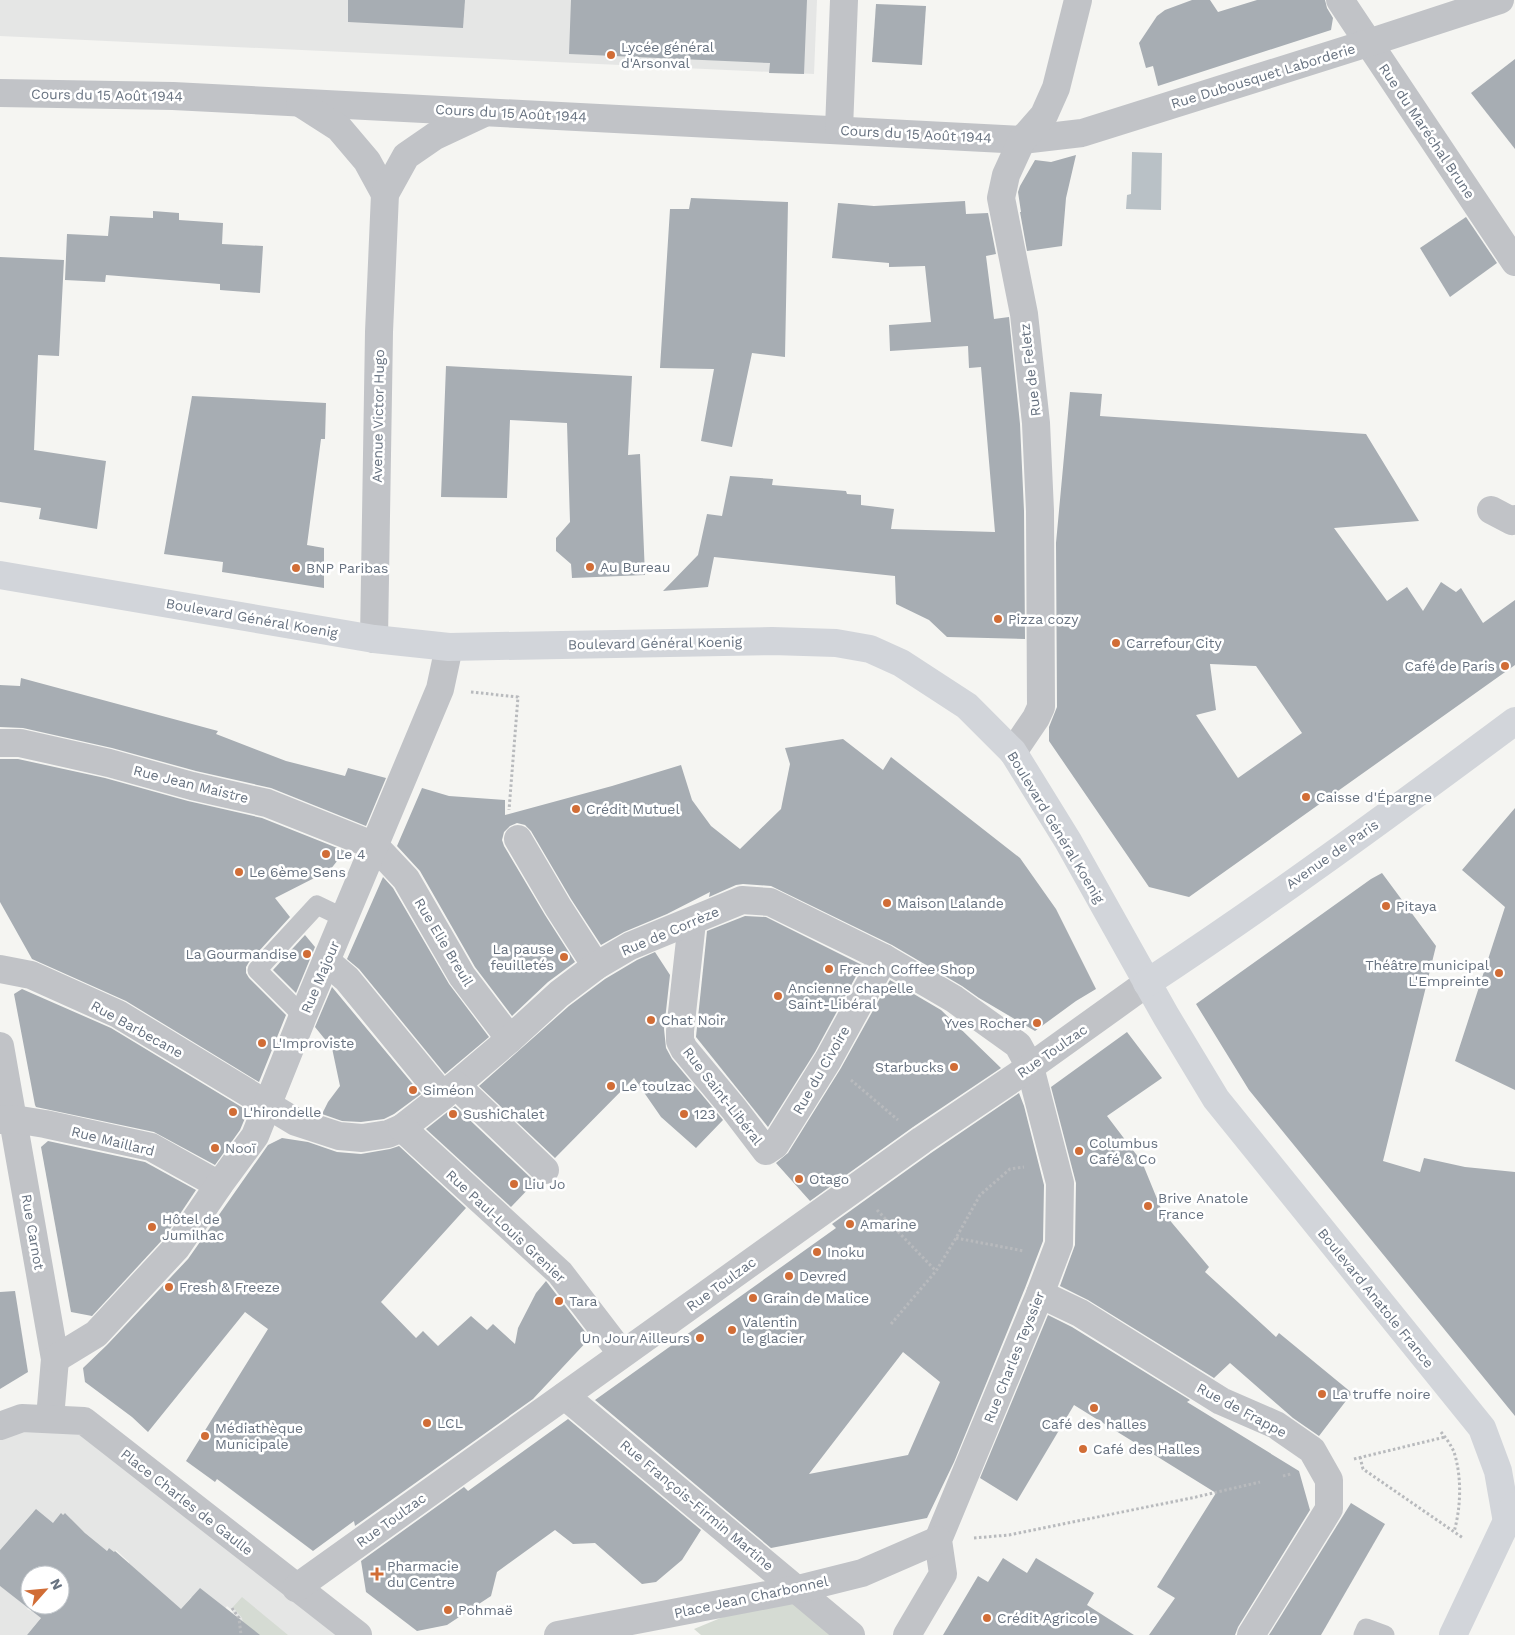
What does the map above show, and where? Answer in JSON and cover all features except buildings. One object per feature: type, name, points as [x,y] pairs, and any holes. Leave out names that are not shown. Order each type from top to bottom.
[{"type":"main road","name":"Boulevard Général Koenig","points":[[0,575],[374,639],[449,647],[772,641],[836,643],[870,649],[901,663],[967,706],[1013,752],[1068,841],[1147,983]]},
{"type":"main road","name":"Avenue de Paris","points":[[1147,983],[1198,950],[1515,722]]},
{"type":"main road","name":"Boulevard Anatole France","points":[[1147,983],[1216,1099],[1482,1428],[1511,1513],[1453,1635]]},
{"type":"street","points":[[839,130],[844,0]]},
{"type":"street","name":"Rue de Feletz","points":[[1013,752],[1036,718],[1041,707],[1040,511],[1036,423],[1024,314],[1001,198],[1006,175],[1022,140],[1044,115],[1056,88],[1078,0]]},
{"type":"street","name":"Rue du Maréchal Brune","points":[[1340,0],[1515,262]]},
{"type":"street","name":"Rue Dubousquet Laborderie","points":[[1022,140],[1082,133],[1500,0]]},
{"type":"street","name":"Cours du 15 Août 1944","points":[[0,93],[173,96],[1022,140]]},
{"type":"street","points":[[298,102],[339,128],[367,161],[385,194]]},
{"type":"street","name":"Avenue Victor Hugo","points":[[374,639],[379,332],[385,194],[406,156],[435,136],[488,112]]},
{"type":"street","name":"Rue Majour","points":[[55,1359],[96,1334],[176,1248],[255,1136],[266,1105],[440,688],[449,647]]},
{"type":"street","name":"Rue Jean Maistre","points":[[0,742],[20,743],[109,763],[192,786],[267,803],[375,846]]},
{"type":"street","points":[[518,839],[558,907],[596,966]]},
{"type":"street","name":"Rue Elie Breuil","points":[[375,846],[406,879],[462,976],[510,1039]]},
{"type":"street","name":"Rue de Corrèze","points":[[266,1105],[296,1122],[339,1136],[362,1138],[388,1134],[402,1128],[510,1039],[559,994],[596,966],[630,946],[742,900],[770,902],[884,958],[954,999],[1018,1044],[1030,1067]]},
{"type":"street","name":"Rue Saint-Libéral","points":[[692,922],[680,1041],[684,1049],[734,1109],[766,1152]]},
{"type":"street","name":"Rue du Civoire","points":[[766,1152],[775,1144],[828,1060],[884,958]]},
{"type":"street","points":[[326,962],[347,980],[450,1090],[545,1170]]},
{"type":"street","name":"Rue Barbecane","points":[[0,970],[31,975],[118,1014],[266,1105]]},
{"type":"street","name":"Rue Toulzac","points":[[296,1588],[922,1140],[1030,1067],[1147,983]]},
{"type":"street","name":"Rue Carnot","points":[[0,1046],[7,1120],[55,1359],[50,1418]]},
{"type":"street","name":"Rue Charles Teyssier","points":[[938,1540],[1059,1244],[1060,1183],[1030,1067]]},
{"type":"street","name":"Rue Maillard","points":[[7,1120],[45,1124],[151,1148],[219,1185]]},
{"type":"street","name":"Rue Paul-Louis Grenier","points":[[402,1128],[560,1273],[622,1354]]},
{"type":"street","name":"Rue de Frappe","points":[[1040,1294],[1080,1313],[1220,1400],[1276,1426],[1312,1450],[1329,1480],[1329,1509],[1251,1635]]},
{"type":"street","name":"Rue François-Firmin Martine","points":[[565,1396],[851,1635]]},
{"type":"street","name":"Place Charles de Gaulle","points":[[0,1426],[22,1418],[84,1421],[358,1635]]},
{"type":"street","points":[[907,1635],[943,1574],[938,1540]]},
{"type":"street","name":"Place Jean Charbonnel","points":[[558,1635],[798,1589],[862,1573],[938,1540]]},
{"type":"lane","points":[[303,1016],[257,970],[317,905],[344,918]]},
{"type":"lane","points":[[1363,1635],[1366,1628],[1385,1635]]},
{"type":"path","points":[[440,688],[518,697],[509,813]]},
{"type":"path","points":[[828,1060],[922,1140]]},
{"type":"path","points":[[890,1324],[936,1271],[980,1195],[1010,1170],[1055,1160]]},
{"type":"path","points":[[855,1188],[936,1271]]},
{"type":"path","points":[[956,1238],[1055,1256]]},
{"type":"path","points":[[1352,1459],[1482,1428]]},
{"type":"path","points":[[1439,1429],[1453,1451],[1458,1474],[1460,1500],[1454,1532]]},
{"type":"path","points":[[1360,1457],[1363,1469],[1468,1541]]},
{"type":"path","points":[[938,1540],[1009,1535],[1260,1482]]},
{"type":"path","points":[[232,1608],[239,1618],[241,1635]]},
{"type":"shaded area","name":"Lycée général d'Arsonval","points":[[0,0],[817,0],[814,74],[0,36]]},
{"type":"shaded area","points":[[1132,152],[1162,153],[1161,210],[1126,209],[1127,195],[1131,194]]},
{"type":"shaded area","points":[[84,1421],[358,1635],[239,1635],[236,1615],[227,1606],[224,1610],[191,1597],[179,1612],[150,1582],[128,1565],[129,1562],[116,1550],[114,1552],[109,1548],[105,1552],[102,1550],[103,1548],[70,1520],[65,1513],[50,1527],[33,1512],[0,1550],[0,1426]]},
{"type":"shaded area","points":[[0,1586],[20,1600],[20,1615],[43,1615],[27,1635],[0,1635]]},
{"type":"shaded area","points":[[783,1592],[833,1635],[701,1635],[694,1629]]},
{"type":"shaded area","points":[[242,1597],[288,1635],[244,1635],[242,1618],[233,1607]]},
{"type":"place","name":"Lycée général d'Arsonval","points":[[611,55]]},
{"type":"place","name":"Au Bureau","points":[[590,567]]},
{"type":"place","name":"BNP Paribas","points":[[296,568]]},
{"type":"place","name":"Pizza cozy","points":[[998,619]]},
{"type":"place","name":"Carrefour City","points":[[1116,643]]},
{"type":"place","name":"Café de Paris","points":[[1505,666]]},
{"type":"place","name":"Caisse d'Épargne","points":[[1306,797]]},
{"type":"place","name":"Crédit Mutuel","points":[[576,809]]},
{"type":"place","name":"Le 4","points":[[326,854]]},
{"type":"place","name":"Le 6ème Sens","points":[[239,872]]},
{"type":"place","name":"Maison Lalande","points":[[887,903]]},
{"type":"place","name":"Pitaya","points":[[1386,906]]},
{"type":"place","name":"La Gourmandise","points":[[307,954]]},
{"type":"place","name":"La pause feuilletés","points":[[564,957]]},
{"type":"place","name":"French Coffee Shop","points":[[829,969]]},
{"type":"place","name":"Théâtre municipal L'Empreinte","points":[[1499,973]]},
{"type":"place","name":"Ancienne chapelle Saint-Libéral","points":[[778,996]]},
{"type":"place","name":"Chat Noir","points":[[651,1020]]},
{"type":"place","name":"Yves Rocher","points":[[1037,1023]]},
{"type":"place","name":"L'Improviste","points":[[262,1043]]},
{"type":"place","name":"Starbucks","points":[[954,1067]]},
{"type":"place","name":"Le toulzac","points":[[611,1086]]},
{"type":"place","name":"Siméon","points":[[413,1090]]},
{"type":"place","name":"L'hirondelle","points":[[233,1112]]},
{"type":"place","name":"SushiChalet","points":[[453,1114]]},
{"type":"place","name":"123","points":[[684,1114]]},
{"type":"place","name":"Nooï","points":[[215,1148]]},
{"type":"place","name":"Columbus Café & Co","points":[[1079,1151]]},
{"type":"place","name":"Otago","points":[[799,1179]]},
{"type":"place","name":"Liu Jo","points":[[514,1184]]},
{"type":"place","name":"Brive Anatole France","points":[[1148,1206]]},
{"type":"place","name":"Amarine","points":[[850,1224]]},
{"type":"place","name":"Hôtel de Jumilhac","points":[[152,1227]]},
{"type":"place","name":"Inoku","points":[[817,1252]]},
{"type":"place","name":"Devred","points":[[789,1276]]},
{"type":"place","name":"Fresh & Freeze","points":[[169,1287]]},
{"type":"place","name":"Grain de Malice","points":[[753,1298]]},
{"type":"place","name":"Tara","points":[[559,1301]]},
{"type":"place","name":"Valentin le glacier","points":[[732,1330]]},
{"type":"place","name":"Un Jour Ailleurs","points":[[700,1338]]},
{"type":"place","name":"La truffe noire","points":[[1322,1394]]},
{"type":"place","name":"Café des halles","points":[[1094,1408]]},
{"type":"place","name":"LCL","points":[[427,1423]]},
{"type":"place","name":"Médiathèque Municipale","points":[[205,1436]]},
{"type":"place","name":"Café des Halles","points":[[1083,1449]]},
{"type":"place","name":"Pharmacie du Centre","points":[[377,1574]]},
{"type":"place","name":"Pohmaë","points":[[448,1610]]},
{"type":"place","name":"Crédit Agricole","points":[[987,1618]]}]
